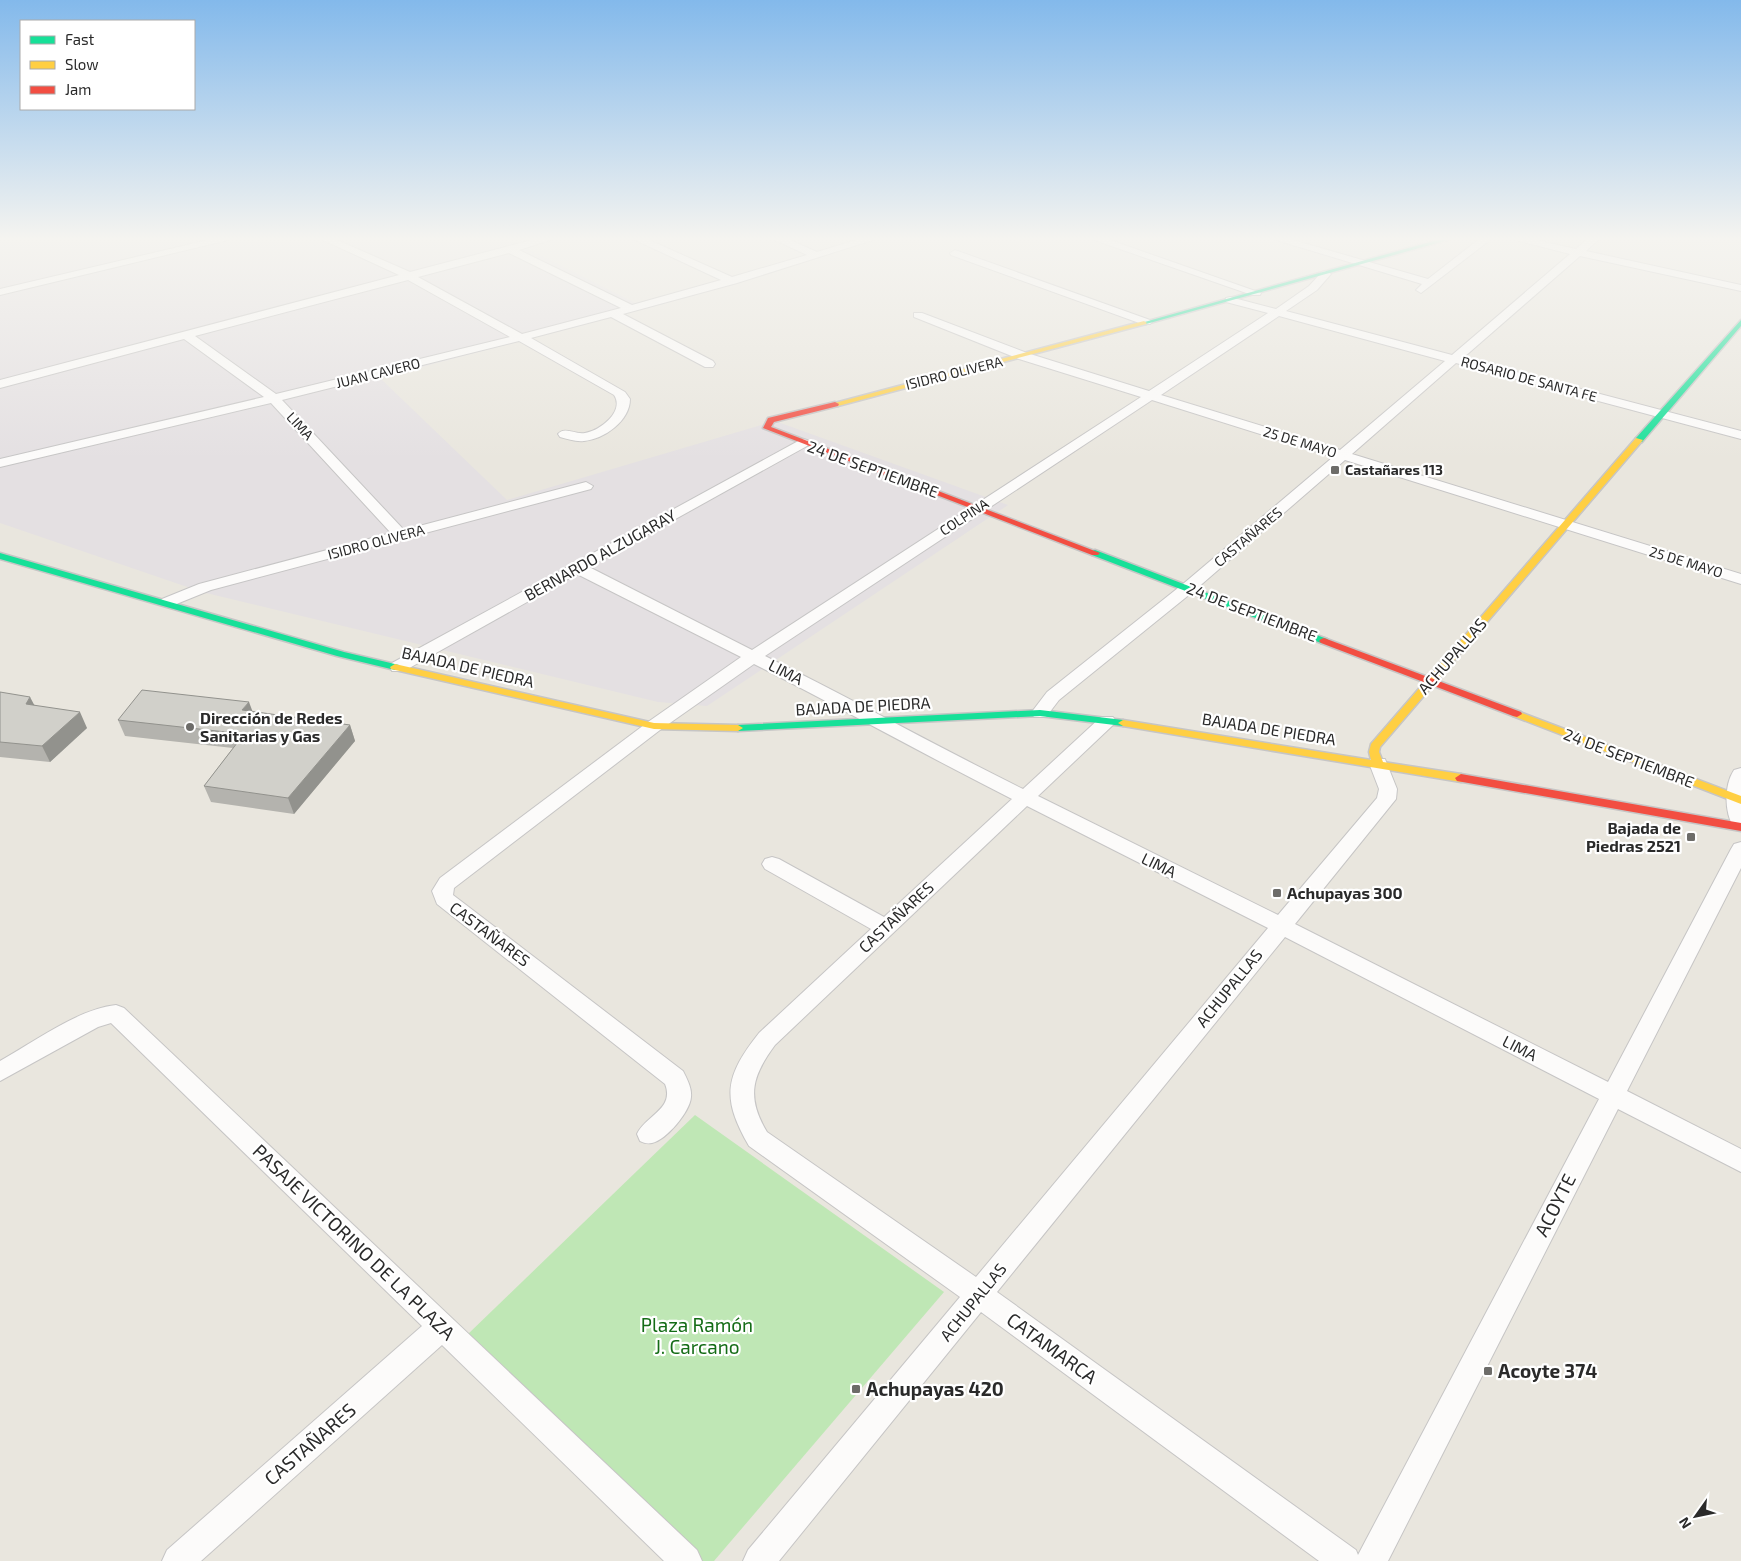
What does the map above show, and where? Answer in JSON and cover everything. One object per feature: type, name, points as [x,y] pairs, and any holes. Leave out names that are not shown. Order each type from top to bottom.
[{"type":"street","points":[[0,384],[270,313]]},
{"type":"street","points":[[476,313],[624,397],[625,404],[622,412],[595,433],[586,438],[565,434]]},
{"type":"street","name":"JUAN CAVERO","points":[[0,463],[274,399],[617,313]]},
{"type":"street","points":[[1121,313],[1146,322]]},
{"type":"street","name":"ISIDRO OLIVERA","points":[[767,428],[771,420],[1023,356],[1181,313]]},
{"type":"street","name":"COLPINA","points":[[654,726],[754,656],[1277,313]]},
{"type":"street","name":"ROSARIO DE SANTA FE","points":[[1281,313],[1741,435]]},
{"type":"street","name":"CASTAÑARES","points":[[1040,713],[1052,696],[1189,587],[1510,313]]},
{"type":"street","points":[[614,314],[709,364]]},
{"type":"street","name":"25 DE MAYO","points":[[918,315],[1023,356],[1741,579]]},
{"type":"street","name":"ACHUPALLAS","points":[[759,1561],[979,1295],[1280,925],[1386,799],[1388,789],[1374,752],[1376,746],[1565,525],[1663,415],[1741,322]]},
{"type":"street","name":"LIMA","points":[[186,335],[274,399],[400,535]]},
{"type":"street","name":"24 DE SEPTIEMBRE","points":[[767,428],[802,443],[1189,587],[1738,799]]},
{"type":"street","name":"BERNARDO ALZUGARAY","points":[[398,667],[802,443]]},
{"type":"street","name":"ISIDRO OLIVERA","points":[[168,602],[205,587],[586,486]]},
{"type":"street","name":"BAJADA DE PIEDRA","points":[[0,556],[168,602],[341,654],[654,726],[716,729],[1040,713],[1107,721],[1378,763],[1741,825]]},
{"type":"street","name":"LIMA","points":[[578,568],[754,656],[912,741],[1280,925],[1741,1161]]},
{"type":"street","name":"CASTAÑARES","points":[[758,1138],[746,1122],[741,1088],[745,1070],[752,1057],[767,1039],[884,927],[1107,721]]},
{"type":"street","name":"CASTAÑARES","points":[[649,1134],[680,1104],[682,1091],[675,1078],[444,898],[442,891],[447,883],[654,726]]},
{"type":"street","points":[[1741,774],[1737,781],[1741,825]]},
{"type":"street","name":"ACOYTE","points":[[1371,1561],[1741,849]]},
{"type":"street","points":[[772,864],[884,927]]},
{"type":"street","name":"PASAJE VICTORINO DE LA PLAZA","points":[[0,1072],[90,1020],[116,1014],[686,1561]]},
{"type":"street","name":"CATAMARCA","points":[[758,1138],[979,1295],[1344,1561]]},
{"type":"street","name":"CASTAÑARES","points":[[178,1561],[442,1327]]},
{"type":"shaded area","points":[[0,313],[627,313],[380,378],[507,500],[775,421],[1008,505],[707,706],[658,702],[202,592],[0,523]]},
{"type":"green space","name":"Plaza Ramón J. Carcano","points":[[695,1115],[944,1292],[714,1561],[698,1561],[467,1335]]},
{"type":"building","points":[[142,690],[249,702],[242,710],[350,725],[288,798],[204,786],[244,734],[118,720]]},
{"type":"building","points":[[0,692],[30,697],[26,704],[80,712],[42,746],[0,742]]},
{"type":"traffic: fast","points":[[1144,323],[1181,313]]},
{"type":"traffic: fast","points":[[1639,440],[1741,322]]},
{"type":"traffic: fast","points":[[1095,553],[1324,641]]},
{"type":"traffic: fast","points":[[0,556],[341,654],[395,667]]},
{"type":"traffic: fast","points":[[738,728],[1040,713],[1123,723]]},
{"type":"traffic: slow","points":[[835,404],[1144,323]]},
{"type":"traffic: slow","points":[[1378,763],[1374,752],[1375,746],[1639,440]]},
{"type":"traffic: slow","points":[[395,667],[654,726],[738,728]]},
{"type":"traffic: slow","points":[[1517,714],[1741,800]]},
{"type":"traffic: slow","points":[[1123,723],[1461,778]]},
{"type":"traffic: jam","points":[[835,404],[771,420],[767,428],[1095,553]]},
{"type":"traffic: jam","points":[[1324,641],[1517,714]]},
{"type":"traffic: jam","points":[[1461,778],[1741,827]]},
{"type":"place","name":"Castañares 113","points":[[1335,470]]},
{"type":"place","name":"Dirección de Redes Sanitarias y Gas","points":[[190,727]]},
{"type":"place","name":"Bajada de Piedras 2521","points":[[1691,837]]},
{"type":"place","name":"Achupayas 300","points":[[1277,893]]},
{"type":"place","name":"Acoyte 374","points":[[1488,1371]]},
{"type":"place","name":"Achupayas 420","points":[[856,1389]]}]
